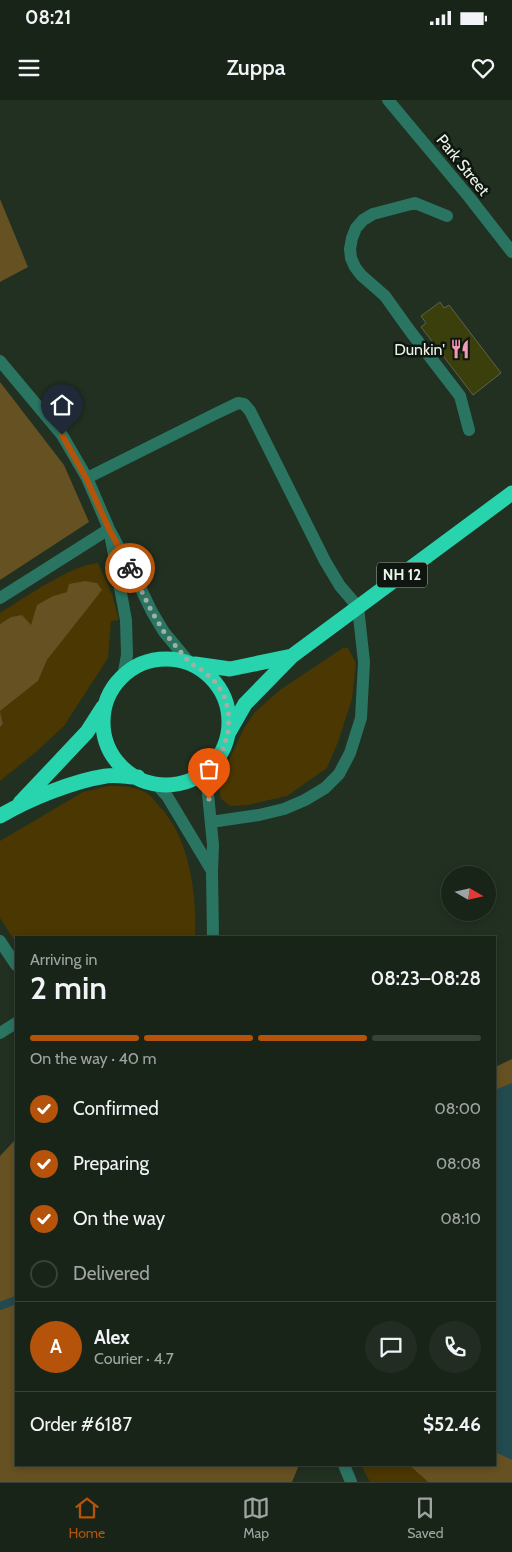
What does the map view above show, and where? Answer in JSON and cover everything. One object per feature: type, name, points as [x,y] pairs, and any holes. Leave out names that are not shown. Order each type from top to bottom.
[{"type":"highway","name":"NH 12","points":[[106,702],[103,722],[106,742],[116,760],[131,774],[149,782],[166,785],[183,782],[198,776],[212,765],[222,751],[228,734],[245,704],[292,656],[512,493]]},
{"type":"highway","name":"NH 12","points":[[15,808],[87,732],[116,684],[130,670],[148,661],[169,658],[230,669],[292,656]]},
{"type":"highway","name":"NH 12","points":[[189,662],[206,673],[218,685],[226,700],[229,717],[228,734]]},
{"type":"highway","name":"NH 12","points":[[0,816],[52,792],[108,776],[138,777]]},
{"type":"street","name":"Park Street","points":[[388,100],[512,252]]},
{"type":"street","points":[[447,216],[415,203],[373,214],[363,220],[356,228],[350,249],[355,267],[385,296],[410,332],[460,396],[469,430]]},
{"type":"street","points":[[0,361],[62,435],[86,478],[109,529],[164,632],[189,662]]},
{"type":"street","points":[[86,478],[215,414],[238,404],[244,404],[250,411],[325,561],[340,586],[358,607],[364,662],[361,718],[350,753],[339,774],[325,788],[305,800],[284,809],[259,815],[211,822]]},
{"type":"street","points":[[0,598],[109,529]]},
{"type":"street","points":[[109,529],[126,620],[127,655],[123,677]]},
{"type":"street","points":[[212,765],[207,784],[213,845],[213,936]]},
{"type":"street","points":[[155,783],[167,796],[212,871]]},
{"type":"street","points":[[0,941],[15,964]]},
{"type":"street","points":[[0,1033],[15,1024]]},
{"type":"street","points":[[344,1466],[351,1482]]},
{"type":"shaded area","points":[[0,199],[28,267],[0,282]]},
{"type":"shaded area","points":[[0,382],[64,465],[89,522],[0,580]]},
{"type":"shaded area","points":[[98,563],[112,594],[119,620],[111,621],[108,658],[64,726],[0,781],[0,727],[3,724],[0,711],[38,681],[47,660],[71,629],[67,592],[53,596],[31,626],[11,617],[0,624],[0,613],[61,576],[87,565]]},
{"type":"shaded area","points":[[85,581],[97,583],[102,590],[47,660],[38,681],[0,711],[0,624],[11,617],[22,615],[31,625],[37,605],[53,596],[67,592],[69,584]]},
{"type":"shaded area","points":[[343,648],[348,648],[356,663],[352,699],[327,768],[287,796],[248,805],[230,806],[221,799],[219,789],[227,765],[244,728],[255,712],[280,690]]},
{"type":"shaded area","points":[[0,711],[3,724],[0,727]]},
{"type":"shaded area","points":[[108,786],[131,787],[145,792],[153,798],[170,819],[185,850],[193,886],[195,936],[15,936],[15,941],[0,918],[0,841],[83,792]]},
{"type":"shaded area","points":[[512,1059],[512,1482],[428,1482],[410,1466],[496,1466],[496,1067]]},
{"type":"shaded area","points":[[15,1140],[15,1466],[299,1466],[292,1482],[0,1482],[0,1156]]},
{"type":"shaded area","points":[[362,1466],[410,1466],[428,1482],[370,1482]]},
{"type":"water","points":[[512,1083],[512,1460],[496,1452],[496,1090]]},
{"type":"building","name":"Dunkin'","points":[[440,302],[444,308],[449,305],[501,373],[473,395],[421,327],[426,323],[421,316]]},
{"type":"waterway","points":[[0,1306],[15,1300]]},
{"type":"way so far","points":[[130,568],[152,612],[176,649],[218,685],[226,700],[229,717],[228,734],[222,751],[212,765],[207,784],[209,799]]},
{"type":"place","name":"Dunkin'","points":[[460,349]]},
{"type":"route","points":[[62,435],[86,478],[109,529],[130,568]]}]
